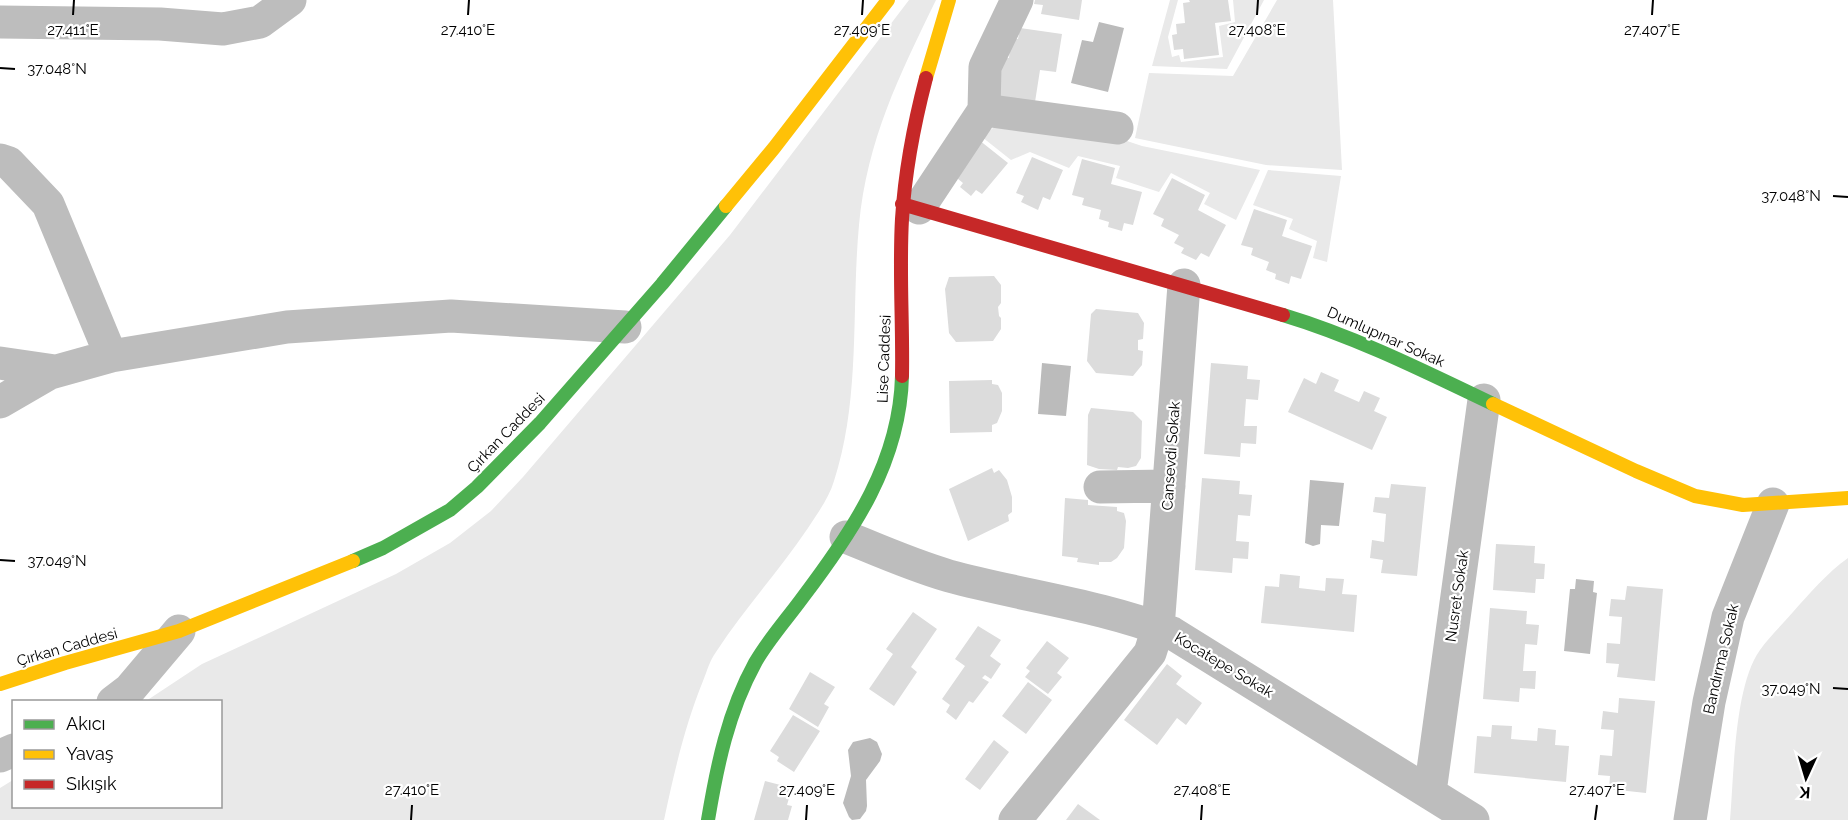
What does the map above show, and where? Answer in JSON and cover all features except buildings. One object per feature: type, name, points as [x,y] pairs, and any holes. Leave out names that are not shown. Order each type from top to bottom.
[{"type":"street","points":[[0,5],[16,0]]},
{"type":"street","points":[[0,22],[160,24],[223,29],[260,22],[290,0]]},
{"type":"street","name":"Çırkan Caddesi","points":[[0,684],[179,631],[365,556],[450,510],[504,460],[625,327],[723,212],[888,0]]},
{"type":"street","name":"Lise Caddesi","points":[[708,820],[717,763],[728,721],[753,666],[846,537],[865,507],[882,470],[900,402],[910,206],[906,168],[919,96],[949,0]]},
{"type":"street","points":[[910,206],[984,110],[985,67],[1017,0]]},
{"type":"street","points":[[984,110],[1116,128]]},
{"type":"street","points":[[0,160],[9,163],[48,204],[111,356]]},
{"type":"street","name":"Dumlupınar Sokak","points":[[910,206],[1323,327],[1371,346],[1695,496],[1743,505],[1848,498]]},
{"type":"street","name":"Cansevdi Sokak","points":[[1015,820],[1150,653],[1158,628],[1185,285]]},
{"type":"street","points":[[0,402],[56,371],[111,356],[287,327],[451,316],[625,327]]},
{"type":"street","points":[[0,363],[56,371]]},
{"type":"street","name":"Nusret Sokak","points":[[1430,792],[1484,400]]},
{"type":"street","points":[[1100,487],[1169,486]]},
{"type":"street","name":"Bandırma Sokak","points":[[1690,820],[1709,702],[1728,617],[1773,504]]},
{"type":"street","name":"Kocatepe Sokak","points":[[846,537],[917,566],[1158,628],[1185,640],[1473,820]]},
{"type":"street","points":[[116,700],[130,689],[179,631]]},
{"type":"shaded area","points":[[909,0],[936,0],[897,82],[869,165],[859,225],[852,386],[842,450],[834,481],[826,500],[808,528],[712,658],[685,732],[664,820],[0,820],[0,788],[12,781],[12,808],[222,808],[222,700],[148,700],[202,664],[396,574],[450,543],[491,511],[523,477],[730,235]]},
{"type":"shaded area","points":[[1170,0],[1178,0],[1168,37],[1172,57],[1179,55],[1181,62],[1223,57],[1219,26],[1235,22],[1233,0],[1264,0],[1227,69],[1152,66]]},
{"type":"shaded area","points":[[1277,0],[1333,0],[1342,170],[1266,165],[1135,138],[1149,73],[1233,76]]},
{"type":"shaded area","points":[[1099,22],[1124,28],[1108,92],[1071,83],[1082,40],[1093,42]]},
{"type":"shaded area","points":[[1004,119],[1127,141],[1260,170],[1236,220],[1204,204],[1210,193],[1171,173],[1159,192],[1116,178],[1120,166],[1078,156],[1069,168],[1030,152],[1011,160],[982,137]]},
{"type":"shaded area","points":[[1268,170],[1341,176],[1327,262],[1313,258],[1317,241],[1289,229],[1293,219],[1253,205]]},
{"type":"shaded area","points":[[1042,363],[1071,366],[1066,416],[1038,414]]},
{"type":"shaded area","points":[[1310,480],[1344,483],[1339,526],[1321,525],[1320,544],[1313,546],[1305,543]]},
{"type":"shaded area","points":[[1848,558],[1848,820],[1730,820],[1740,708],[1751,666],[1771,636],[1819,584]]},
{"type":"shaded area","points":[[1576,579],[1594,581],[1593,592],[1597,593],[1590,654],[1564,651],[1570,589],[1575,589]]},
{"type":"shaded area","points":[[870,738],[877,742],[882,754],[880,761],[866,780],[866,811],[860,819],[852,820],[843,803],[851,776],[848,750],[853,742]]},
{"type":"traffic: fast","points":[[353,561],[383,548],[450,510],[477,487],[540,423],[662,284],[726,206]]},
{"type":"traffic: fast","points":[[1283,315],[1363,344],[1493,404]]},
{"type":"traffic: fast","points":[[708,820],[725,740],[746,682],[766,646],[839,547],[870,494],[893,438],[902,376]]},
{"type":"traffic: slow","points":[[726,206],[774,148],[888,0]]},
{"type":"traffic: slow","points":[[926,78],[949,0]]},
{"type":"traffic: slow","points":[[1493,404],[1695,496],[1743,505],[1848,498]]},
{"type":"traffic: slow","points":[[0,684],[179,631],[353,561]]},
{"type":"traffic: jam","points":[[902,376],[903,201],[911,148],[926,78]]},
{"type":"traffic: jam","points":[[902,204],[1283,315]]}]
